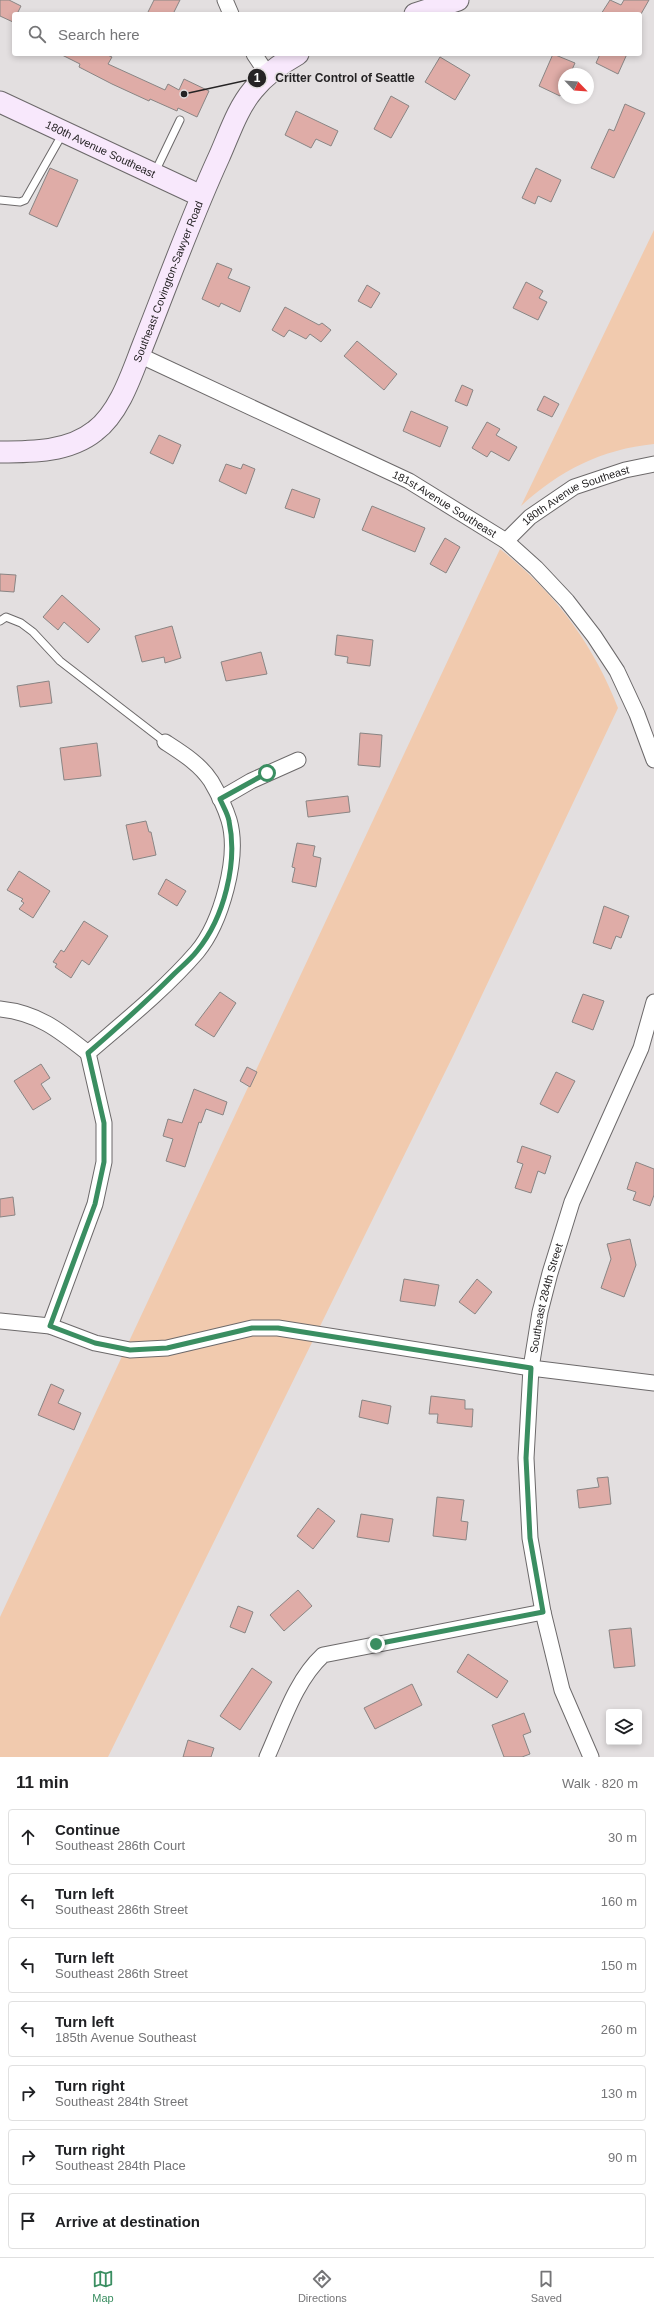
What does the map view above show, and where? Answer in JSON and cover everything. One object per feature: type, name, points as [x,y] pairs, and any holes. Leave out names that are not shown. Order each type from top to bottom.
[{"type":"street","points":[[225,0],[230,12]]},
{"type":"street","points":[[421,12],[458,0]]},
{"type":"street","points":[[255,56],[268,75]]},
{"type":"street","name":"Southeast Covington-Sawyer Road","points":[[0,452],[31,452],[69,446],[95,431],[112,413],[139,355],[201,196],[240,111],[253,90],[268,75],[295,56]]},
{"type":"street","name":"180th Avenue Southeast","points":[[0,102],[201,196]]},
{"type":"street","name":"181st Avenue Southeast","points":[[139,355],[410,482],[506,541],[536,568],[567,601],[618,670],[637,714],[654,760]]},
{"type":"street","name":"180th Avenue Southeast","points":[[506,541],[530,517],[574,487],[625,470],[654,464]]},
{"type":"street","points":[[88,1053],[157,991],[197,951],[212,927],[222,901],[228,879],[232,846],[229,820],[220,799],[210,781],[198,765],[166,742]]},
{"type":"street","points":[[220,799],[250,781],[298,760]]},
{"type":"street","name":"Southeast 284th Street","points":[[591,1757],[562,1690],[543,1612],[530,1538],[526,1458],[531,1368],[545,1292],[572,1202],[647,1048],[654,1002]]},
{"type":"street","points":[[0,1009],[14,1010],[39,1018],[58,1029],[88,1053],[104,1123],[104,1162],[95,1204],[50,1326]]},
{"type":"street","points":[[0,1321],[50,1326],[95,1343],[130,1350],[167,1348],[252,1328],[278,1328],[531,1368],[654,1383]]},
{"type":"street","points":[[267,1757],[301,1683],[312,1666],[323,1655],[543,1612]]},
{"type":"lane","points":[[154,174],[180,120]]},
{"type":"lane","points":[[0,200],[20,202],[25,200],[57,141],[64,132]]},
{"type":"lane","points":[[0,621],[6,617],[21,623],[33,632],[60,661],[166,742]]},
{"type":"shaded area","points":[[654,230],[654,444],[617,451],[582,464],[550,482],[521,506]]},
{"type":"shaded area","points":[[500,549],[538,583],[570,620],[597,662],[618,708],[454,1054],[108,1757],[0,1757],[0,1617]]},
{"type":"building","points":[[0,0],[9,0],[21,6],[18,12],[12,12],[12,22],[0,16]]},
{"type":"building","points":[[154,0],[180,0],[174,12],[148,12]]},
{"type":"building","points":[[610,0],[621,5],[624,0],[649,0],[642,12],[602,12]]},
{"type":"building","points":[[64,56],[110,56],[112,57],[108,64],[165,90],[168,84],[179,90],[184,79],[209,91],[197,117],[178,108],[177,111],[150,99],[149,101],[79,67],[80,64]]},
{"type":"building","points":[[552,56],[558,56],[575,63],[573,68],[558,68],[558,95],[539,86]]},
{"type":"building","points":[[599,56],[626,56],[618,74],[596,63]]},
{"type":"building","points":[[440,57],[470,75],[455,100],[425,82]]},
{"type":"building","points":[[391,96],[409,106],[391,138],[374,129]]},
{"type":"building","points":[[625,104],[645,113],[614,178],[591,168],[609,129],[614,131]]},
{"type":"building","points":[[296,111],[338,131],[331,146],[316,139],[311,148],[285,135]]},
{"type":"building","points":[[50,168],[78,180],[57,227],[29,214]]},
{"type":"building","points":[[536,168],[561,180],[551,202],[538,196],[535,204],[522,198]]},
{"type":"building","points":[[217,263],[232,269],[228,278],[250,287],[240,312],[221,303],[219,307],[202,299]]},
{"type":"building","points":[[526,282],[543,291],[539,298],[547,302],[538,320],[513,308]]},
{"type":"building","points":[[367,285],[380,293],[371,308],[358,301]]},
{"type":"building","points":[[285,307],[319,325],[322,323],[331,330],[321,342],[310,334],[306,339],[289,330],[284,337],[272,330]]},
{"type":"building","points":[[357,341],[397,374],[384,390],[344,356]]},
{"type":"building","points":[[462,385],[473,390],[467,406],[455,401]]},
{"type":"building","points":[[544,396],[559,404],[552,417],[537,410]]},
{"type":"building","points":[[411,411],[448,427],[440,447],[403,431]]},
{"type":"building","points":[[487,422],[500,429],[496,435],[517,447],[509,461],[491,451],[487,457],[472,448]]},
{"type":"building","points":[[159,435],[181,445],[173,464],[150,453]]},
{"type":"building","points":[[226,464],[241,469],[243,464],[255,469],[246,494],[219,481]]},
{"type":"building","points":[[292,489],[320,499],[314,518],[285,508]]},
{"type":"building","points":[[372,506],[425,528],[415,552],[362,530]]},
{"type":"building","points":[[445,538],[460,547],[446,573],[430,564]]},
{"type":"building","points":[[0,574],[16,575],[14,592],[0,591]]},
{"type":"building","points":[[62,595],[100,629],[88,643],[64,622],[58,630],[43,617]]},
{"type":"building","points":[[172,626],[181,658],[165,663],[164,657],[142,662],[135,636]]},
{"type":"building","points":[[337,635],[373,640],[370,666],[347,663],[348,657],[335,655]]},
{"type":"building","points":[[261,652],[267,674],[226,681],[221,662]]},
{"type":"building","points":[[49,681],[52,703],[20,707],[17,686]]},
{"type":"building","points":[[360,733],[382,735],[380,767],[358,765]]},
{"type":"building","points":[[97,743],[101,776],[64,780],[60,748]]},
{"type":"building","points":[[348,796],[350,812],[308,817],[306,801]]},
{"type":"building","points":[[146,821],[149,832],[151,832],[156,855],[133,860],[126,825]]},
{"type":"building","points":[[297,843],[315,846],[313,856],[321,858],[316,887],[292,882],[295,868],[292,867]]},
{"type":"building","points":[[19,871],[50,891],[33,918],[19,909],[24,903],[21,901],[23,899],[7,890]]},
{"type":"building","points":[[166,879],[186,891],[177,906],[158,894]]},
{"type":"building","points":[[604,906],[629,916],[621,938],[616,936],[611,949],[593,943]]},
{"type":"building","points":[[84,921],[108,936],[89,965],[82,960],[71,978],[55,967],[57,964],[53,962],[61,950],[64,952]]},
{"type":"building","points":[[220,992],[236,1003],[214,1037],[195,1025]]},
{"type":"building","points":[[583,994],[604,1001],[593,1030],[572,1022]]},
{"type":"building","points":[[41,1064],[50,1078],[41,1084],[51,1099],[33,1110],[14,1081]]},
{"type":"building","points":[[247,1067],[257,1072],[250,1087],[240,1081]]},
{"type":"building","points":[[556,1072],[575,1081],[558,1113],[540,1104]]},
{"type":"building","points":[[194,1089],[227,1102],[223,1115],[206,1109],[201,1123],[199,1122],[185,1167],[166,1161],[173,1139],[163,1136],[168,1119],[182,1123]]},
{"type":"building","points":[[522,1146],[551,1156],[545,1174],[538,1171],[531,1193],[515,1188],[523,1164],[517,1162]]},
{"type":"building","points":[[636,1162],[654,1169],[654,1195],[650,1206],[633,1200],[636,1192],[627,1189]]},
{"type":"building","points":[[13,1197],[15,1215],[0,1217],[0,1199]]},
{"type":"building","points":[[630,1239],[636,1265],[624,1297],[601,1288],[611,1259],[607,1244]]},
{"type":"building","points":[[404,1279],[439,1285],[435,1306],[400,1301]]},
{"type":"building","points":[[477,1279],[492,1292],[475,1314],[459,1302]]},
{"type":"building","points":[[51,1384],[64,1390],[58,1403],[81,1413],[74,1430],[38,1415]]},
{"type":"building","points":[[431,1396],[465,1400],[465,1409],[473,1409],[472,1427],[437,1423],[438,1414],[429,1414]]},
{"type":"building","points":[[362,1400],[391,1406],[388,1424],[359,1417]]},
{"type":"building","points":[[608,1477],[611,1504],[579,1508],[577,1490],[599,1487],[597,1478]]},
{"type":"building","points":[[437,1497],[464,1500],[461,1521],[468,1522],[466,1540],[433,1536]]},
{"type":"building","points":[[318,1508],[335,1521],[313,1549],[297,1536]]},
{"type":"building","points":[[361,1514],[393,1519],[389,1542],[357,1537]]},
{"type":"building","points":[[298,1590],[312,1606],[284,1631],[270,1615]]},
{"type":"building","points":[[238,1606],[253,1612],[245,1633],[230,1627]]},
{"type":"building","points":[[631,1628],[635,1666],[614,1668],[609,1630]]},
{"type":"building","points":[[468,1654],[508,1681],[497,1698],[457,1672]]},
{"type":"building","points":[[252,1668],[272,1682],[240,1730],[220,1716]]},
{"type":"building","points":[[412,1684],[422,1705],[375,1729],[364,1708]]},
{"type":"building","points":[[524,1713],[531,1732],[523,1735],[530,1754],[522,1757],[504,1757],[492,1725]]},
{"type":"building","points":[[188,1740],[214,1748],[211,1757],[183,1757]]},
{"type":"place","name":"Critter Control of Seattle","points":[[184,94]]},
{"type":"route","points":[[267,773],[250,781],[220,799],[229,820],[232,846],[229,872],[222,901],[212,927],[197,951],[157,991],[88,1053],[104,1123],[104,1162],[95,1204],[50,1326],[95,1343],[113,1348],[130,1350],[167,1348],[252,1328],[278,1328],[531,1368],[526,1458],[530,1538],[543,1612],[376,1644]]}]
